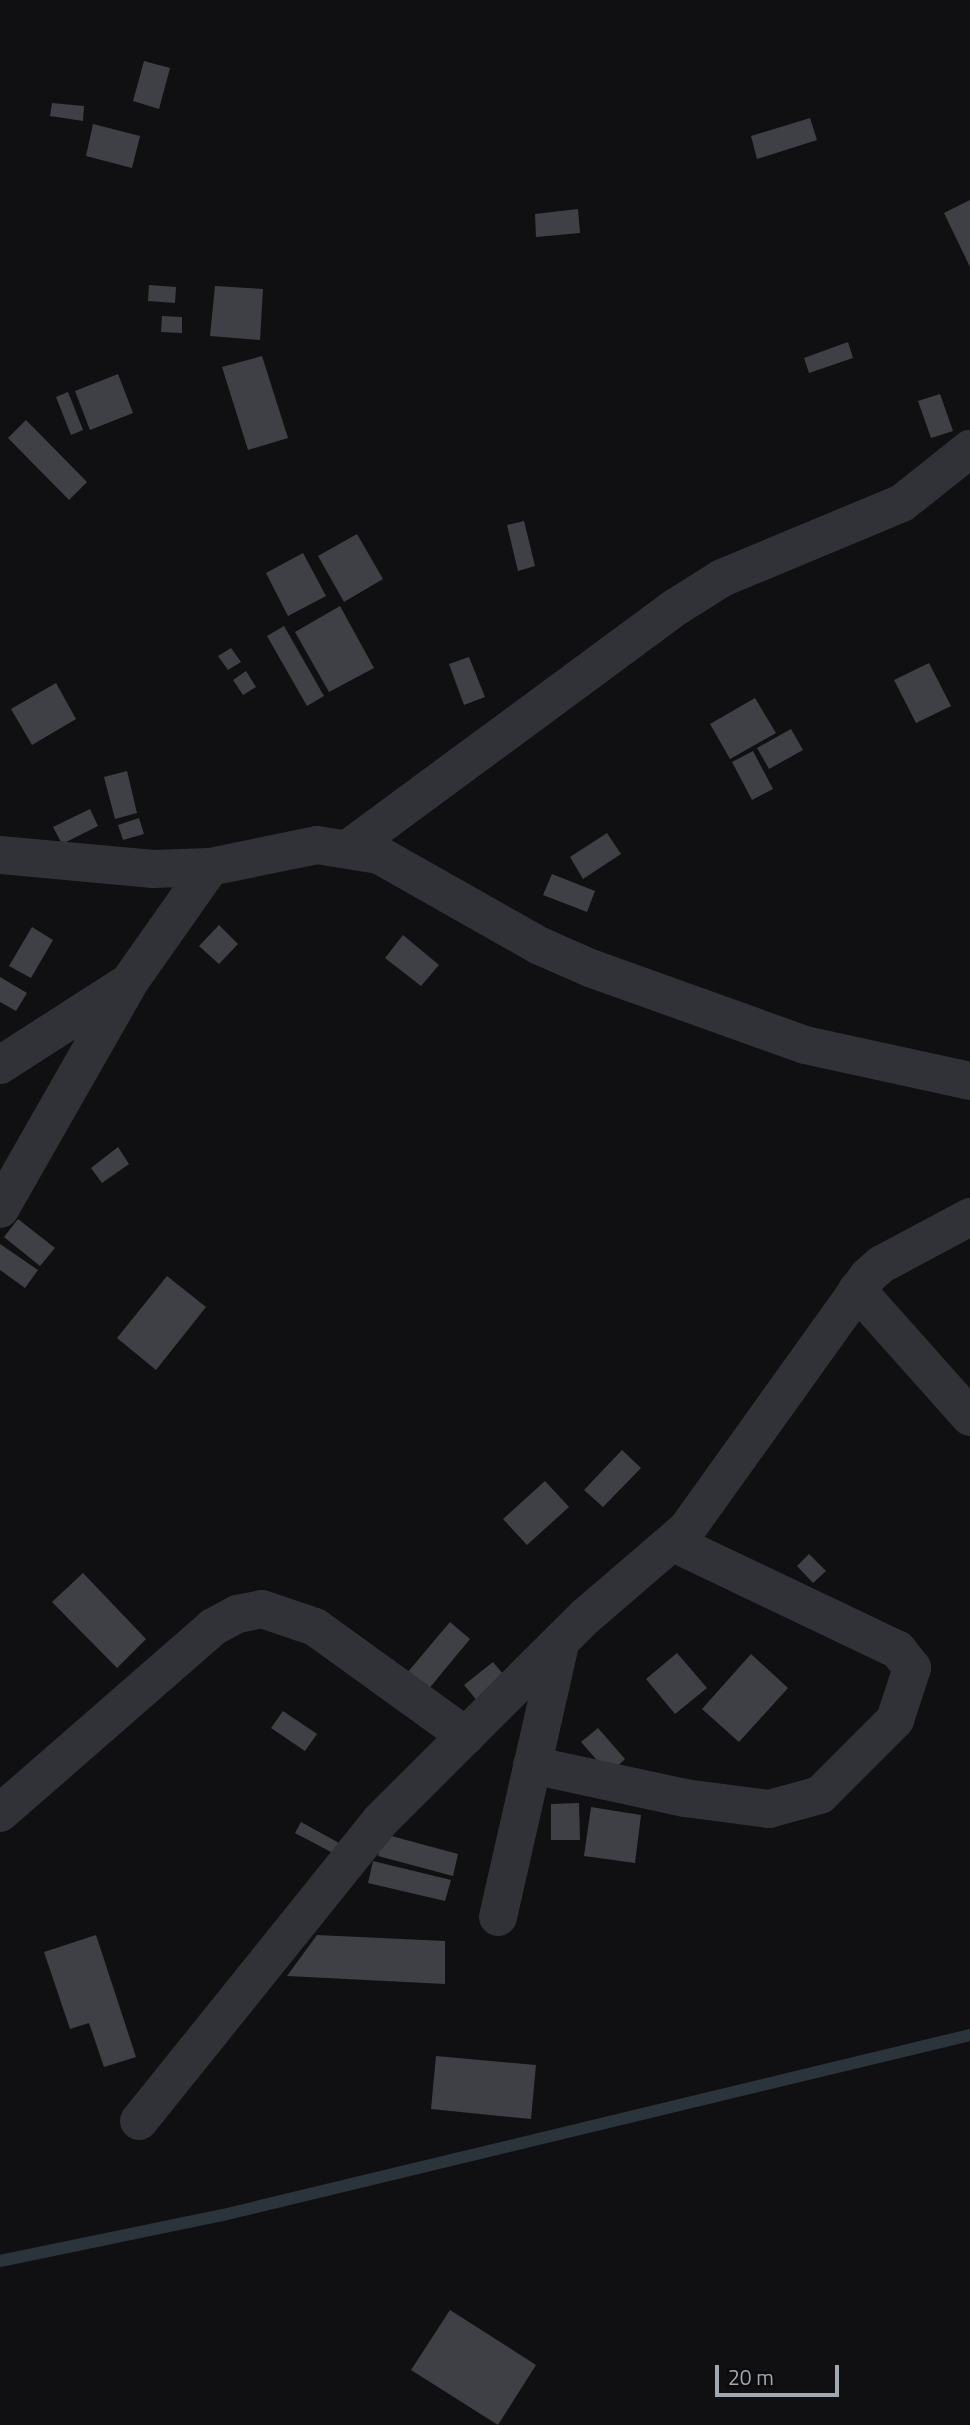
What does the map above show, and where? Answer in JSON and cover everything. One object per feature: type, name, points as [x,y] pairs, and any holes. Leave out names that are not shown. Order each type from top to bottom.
[{"type":"street","points":[[349,848],[676,607],[722,578],[902,503],[970,449]]},
{"type":"street","points":[[0,855],[153,869],[210,867],[317,845],[349,848],[379,855],[540,946],[590,968],[805,1045],[970,1081]]},
{"type":"street","points":[[0,1209],[130,981],[210,867]]},
{"type":"street","points":[[0,1065],[130,981]]},
{"type":"street","points":[[139,2121],[309,1904],[380,1821],[560,1643],[671,1542],[707,1504],[857,1290],[881,1264],[970,1217]]},
{"type":"street","points":[[857,1290],[970,1417]]},
{"type":"street","points":[[532,1765],[685,1798],[769,1809],[820,1796],[895,1720],[912,1668],[898,1650],[671,1542]]},
{"type":"street","points":[[0,1813],[213,1627],[237,1614],[262,1609],[315,1627],[466,1736]]},
{"type":"street","points":[[498,1917],[560,1643]]},
{"type":"building","points":[[144,61],[170,68],[159,109],[133,101]]},
{"type":"building","points":[[52,103],[84,106],[83,121],[50,116]]},
{"type":"building","points":[[810,118],[817,140],[757,159],[751,136]]},
{"type":"building","points":[[93,124],[140,136],[132,168],[86,156]]},
{"type":"building","points":[[970,200],[970,267],[944,213]]},
{"type":"building","points":[[578,209],[580,233],[536,237],[535,214]]},
{"type":"building","points":[[149,285],[176,287],[175,303],[148,301]]},
{"type":"building","points":[[215,286],[263,289],[260,340],[210,336]]},
{"type":"building","points":[[162,316],[182,317],[182,333],[161,332]]},
{"type":"building","points":[[848,342],[853,358],[809,373],[804,358]]},
{"type":"building","points":[[262,356],[288,438],[248,450],[222,367]]},
{"type":"building","points":[[118,374],[133,413],[90,430],[75,391]]},
{"type":"building","points":[[68,392],[83,430],[71,435],[56,397]]},
{"type":"building","points":[[940,394],[953,431],[931,438],[918,401]]},
{"type":"building","points":[[26,420],[87,482],[69,500],[8,438]]},
{"type":"building","points":[[524,521],[535,566],[518,571],[507,525]]},
{"type":"building","points":[[357,534],[383,579],[344,602],[318,556]]},
{"type":"building","points":[[303,553],[326,596],[288,616],[266,573]]},
{"type":"building","points":[[340,606],[374,668],[329,692],[295,632]]},
{"type":"building","points":[[284,626],[324,696],[307,706],[267,636]]},
{"type":"building","points":[[231,648],[241,662],[228,670],[218,656]]},
{"type":"building","points":[[469,657],[485,697],[464,705],[449,664]]},
{"type":"building","points":[[929,663],[951,706],[916,723],[894,680]]},
{"type":"building","points":[[246,671],[256,687],[243,695],[233,680]]},
{"type":"building","points":[[56,683],[76,719],[32,745],[11,709]]},
{"type":"building","points":[[755,698],[776,733],[730,759],[710,724]]},
{"type":"building","points":[[791,729],[803,750],[769,769],[757,748]]},
{"type":"building","points":[[753,751],[773,789],[752,800],[732,762]]},
{"type":"building","points":[[127,771],[137,813],[115,819],[104,777]]},
{"type":"building","points":[[90,809],[98,826],[62,844],[53,827]]},
{"type":"building","points":[[139,818],[144,834],[123,840],[118,825]]},
{"type":"building","points":[[607,833],[621,854],[583,879],[570,857]]},
{"type":"building","points":[[552,874],[595,891],[587,912],[543,895]]},
{"type":"building","points":[[219,925],[238,944],[219,964],[199,946]]},
{"type":"building","points":[[32,927],[53,940],[31,978],[9,966]]},
{"type":"building","points":[[403,935],[439,965],[421,986],[385,958]]},
{"type":"building","points":[[0,977],[27,993],[16,1011],[0,1002]]},
{"type":"building","points":[[118,1147],[129,1164],[102,1183],[91,1168]]},
{"type":"building","points":[[18,1219],[55,1248],[40,1266],[4,1237]]},
{"type":"building","points":[[0,1244],[38,1270],[25,1288],[0,1270]]},
{"type":"building","points":[[167,1276],[206,1307],[156,1370],[117,1338]]},
{"type":"building","points":[[622,1450],[641,1468],[603,1507],[584,1490]]},
{"type":"building","points":[[545,1481],[569,1507],[527,1545],[503,1519]]},
{"type":"building","points":[[809,1554],[826,1571],[813,1583],[797,1566]]},
{"type":"building","points":[[83,1573],[146,1639],[117,1668],[52,1602]]},
{"type":"building","points":[[450,1622],[470,1639],[427,1691],[407,1673]]},
{"type":"building","points":[[677,1653],[707,1688],[675,1714],[646,1679]]},
{"type":"building","points":[[751,1654],[788,1688],[739,1742],[702,1709]]},
{"type":"building","points":[[493,1662],[508,1680],[479,1703],[464,1685]]},
{"type":"building","points":[[283,1711],[317,1734],[305,1751],[271,1728]]},
{"type":"building","points":[[598,1728],[625,1759],[609,1774],[581,1742]]},
{"type":"building","points":[[579,1803],[580,1840],[551,1840],[551,1804]]},
{"type":"building","points":[[591,1807],[641,1815],[635,1863],[584,1856]]},
{"type":"building","points":[[301,1822],[339,1843],[333,1853],[295,1833]]},
{"type":"building","points":[[384,1834],[458,1854],[453,1876],[378,1856]]},
{"type":"building","points":[[373,1861],[451,1880],[445,1901],[368,1883]]},
{"type":"building","points":[[96,1935],[136,2057],[104,2067],[89,2023],[70,2029],[44,1952]]},
{"type":"building","points":[[317,1935],[445,1941],[445,1984],[287,1976]]},
{"type":"building","points":[[436,2056],[536,2065],[531,2119],[431,2109]]},
{"type":"building","points":[[450,2310],[536,2365],[498,2425],[411,2370]]},
{"type":"waterway","points":[[0,2261],[223,2215],[970,2035]]}]
